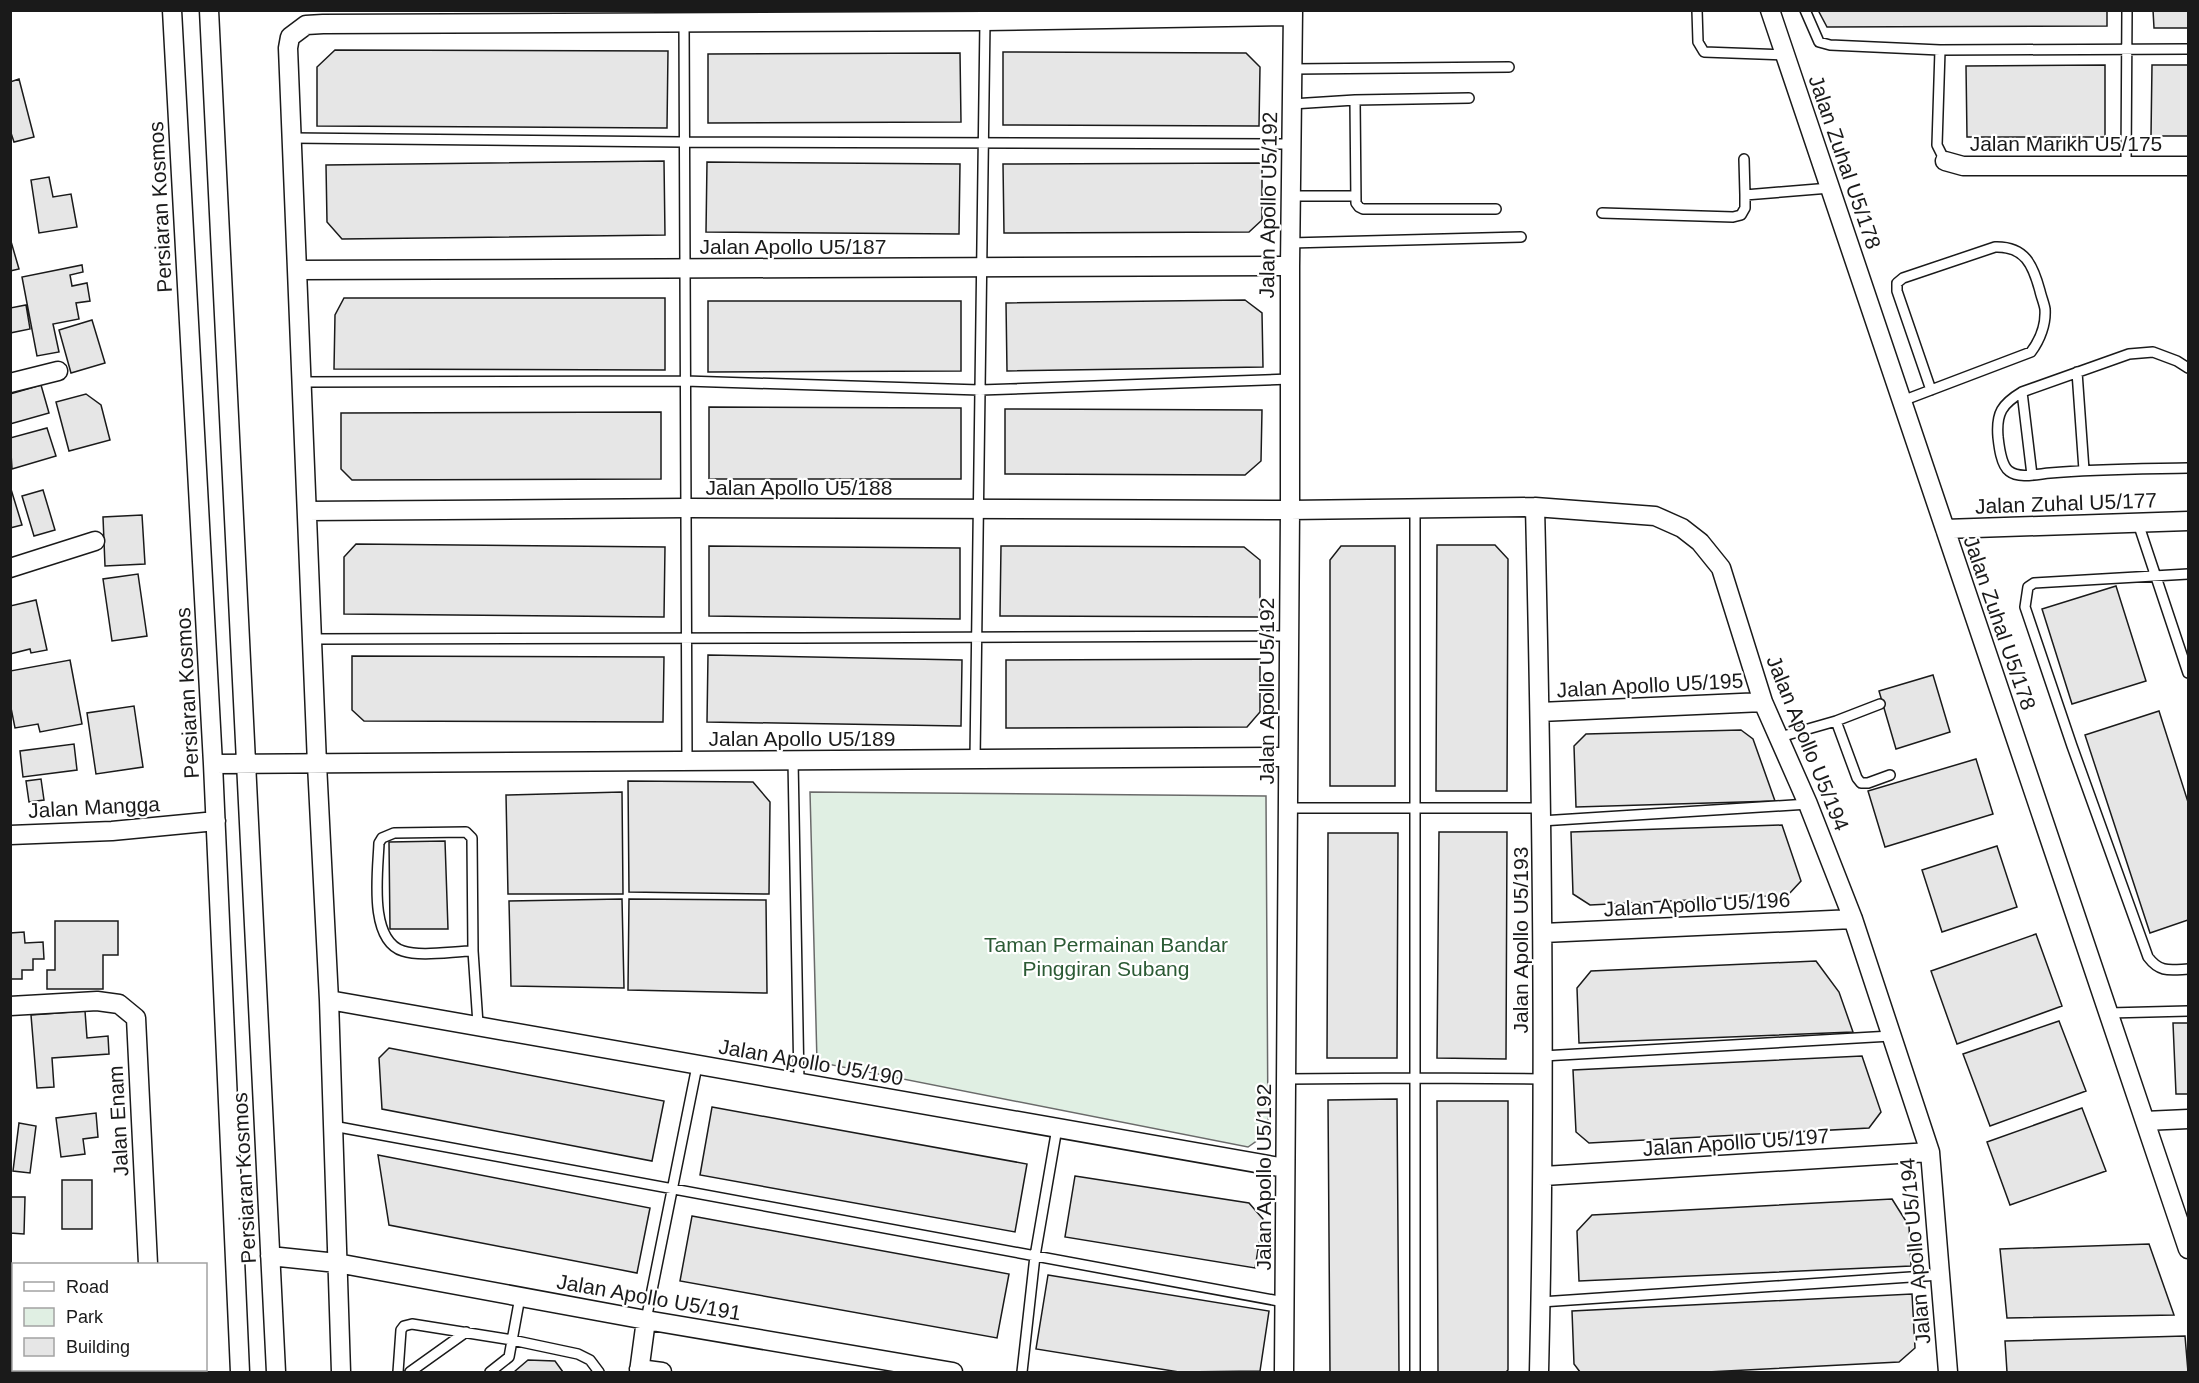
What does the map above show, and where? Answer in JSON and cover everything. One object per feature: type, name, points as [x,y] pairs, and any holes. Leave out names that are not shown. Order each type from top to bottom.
[{"type":"street","name":"Persiaran Kosmos","points":[[172,10],[216,821],[240,1372]]},
{"type":"street","name":"Persiaran Kosmos","points":[[209,10],[276,1372]]},
{"type":"street","name":"Jalan Zuhal U5/178","points":[[1770,10],[2145,1121],[2183,1216],[2188,1249]]},
{"type":"street","points":[[342,1372],[329,1000],[301,382],[288,48],[290,37],[306,25],[322,24],[985,21],[1293,13]]},
{"type":"street","name":"Jalan Apollo U5/192","points":[[1284,1372],[1293,13]]},
{"type":"street","name":"Jalan Marikh U5/175","points":[[1945,161],[1963,166],[2188,166]]},
{"type":"street","name":"Jalan Apollo U5/187","points":[[297,270],[1290,266]]},
{"type":"street","points":[[10,384],[58,370]]},
{"type":"street","name":"Jalan Apollo U5/194","points":[[1290,510],[1535,507],[1655,516],[1682,528],[1700,542],[1721,568],[1763,702],[1808,804],[1852,919],[1930,1152],[1948,1372]]},
{"type":"street","name":"Jalan Apollo U5/193","points":[[1535,507],[1544,933],[1544,1176],[1539,1372]]},
{"type":"street","name":"Jalan Apollo U5/188","points":[[307,511],[686,508],[1290,510]]},
{"type":"street","name":"Jalan Zuhal U5/177","points":[[1945,529],[2188,521]]},
{"type":"street","points":[[10,568],[95,541]]},
{"type":"street","name":"Jalan Apollo U5/195","points":[[1540,712],[1763,702]]},
{"type":"street","name":"Jalan Apollo U5/189","points":[[213,764],[1288,757]]},
{"type":"street","name":"Jalan Mangga","points":[[10,835],[112,831],[216,821]]},
{"type":"street","name":"Jalan Apollo U5/196","points":[[1544,933],[1852,919]]},
{"type":"street","name":"Jalan Apollo U5/190","points":[[329,1000],[478,1024],[697,1066],[1285,1168]]},
{"type":"street","name":"Jalan Enam","points":[[10,1006],[98,1001],[119,1004],[136,1018],[148,1263]]},
{"type":"street","points":[[2145,1121],[2188,1119]]},
{"type":"street","name":"Jalan Apollo U5/197","points":[[1544,1176],[1930,1152]]},
{"type":"street","name":"Jalan Apollo U5/191","points":[[270,1256],[337,1263],[646,1320],[953,1372]]},
{"type":"street","points":[[646,1320],[639,1371],[662,1372]]},
{"type":"lane","points":[[1697,10],[1698,42],[1704,52],[1785,55]]},
{"type":"lane","points":[[1805,10],[1819,42],[1830,45],[1940,50],[2188,49]]},
{"type":"lane","points":[[2126,166],[2127,10]]},
{"type":"lane","points":[[975,759],[985,21]]},
{"type":"lane","points":[[684,22],[687,761]]},
{"type":"lane","points":[[1940,50],[1937,145],[1945,161]]},
{"type":"lane","points":[[1293,69],[1509,67]]},
{"type":"lane","points":[[1292,104],[1355,100],[1469,98]]},
{"type":"lane","points":[[1355,100],[1356,203],[1363,209],[1496,209]]},
{"type":"lane","points":[[292,138],[1292,144]]},
{"type":"lane","points":[[1602,213],[1733,217],[1741,215],[1744,208],[1744,159]]},
{"type":"lane","points":[[1744,195],[1830,188]]},
{"type":"lane","points":[[1291,196],[1356,196]]},
{"type":"lane","points":[[1290,243],[1521,237]]},
{"type":"lane","points":[[1902,401],[1931,390],[2031,352],[2040,339],[2045,309],[2037,279],[2027,258],[2008,247],[1995,247],[1903,278],[1897,283],[1897,291],[1931,390]]},
{"type":"lane","points":[[2188,368],[2178,361],[2153,352],[2129,354],[2022,392],[2008,400],[2001,410],[1997,426],[1999,446],[2006,470],[2013,474],[2188,468]]},
{"type":"lane","points":[[2077,372],[2084,470]]},
{"type":"lane","points":[[301,382],[685,381],[980,390],[1290,379]]},
{"type":"lane","points":[[2022,392],[2032,475]]},
{"type":"lane","points":[[1415,509],[1416,1372]]},
{"type":"lane","points":[[2138,523],[2188,673]]},
{"type":"lane","points":[[2188,574],[2034,583],[2028,587],[2025,607],[2148,957],[2154,965],[2165,970],[2188,969]]},
{"type":"lane","points":[[312,639],[686,637],[976,639],[1289,636]]},
{"type":"lane","points":[[1780,737],[1836,721],[1880,704]]},
{"type":"lane","points":[[1836,721],[1857,778],[1861,783],[1868,783],[1890,775]]},
{"type":"lane","points":[[793,760],[799,1083]]},
{"type":"lane","points":[[1288,808],[1415,807],[1541,815],[1808,804]]},
{"type":"lane","points":[[473,951],[411,953],[393,946],[384,935],[378,911],[379,843],[382,838],[394,833],[466,832],[472,838],[473,951],[478,1024]]},
{"type":"lane","points":[[2109,1013],[2188,1011]]},
{"type":"lane","points":[[1544,1056],[1891,1036]]},
{"type":"lane","points":[[646,1320],[697,1066]]},
{"type":"lane","points":[[1286,1079],[1415,1077],[1544,1079]]},
{"type":"lane","points":[[333,1126],[1284,1302]]},
{"type":"lane","points":[[1022,1372],[1035,1256],[1057,1128]]},
{"type":"lane","points":[[1541,1302],[1940,1275]]},
{"type":"lane","points":[[490,1372],[509,1358],[520,1297]]},
{"type":"lane","points":[[398,1372],[400,1335],[404,1326],[412,1324],[512,1340],[578,1354],[590,1360],[599,1372]]},
{"type":"lane","points":[[410,1372],[466,1332]]},
{"type":"green space","name":"Taman Permainan Bandar Pinggiran Subang","points":[[810,792],[1266,796],[1268,1133],[1248,1147],[817,1062]]},
{"type":"building","points":[[1818,10],[2107,10],[2107,26],[1827,27]]},
{"type":"building","points":[[2153,10],[2188,10],[2188,28],[2154,28]]},
{"type":"building","points":[[335,50],[668,51],[667,128],[317,126],[317,67]]},
{"type":"building","points":[[1003,52],[1246,53],[1260,67],[1259,126],[1003,125]]},
{"type":"building","points":[[960,53],[961,122],[708,123],[708,54]]},
{"type":"building","points":[[2105,65],[2105,137],[1967,137],[1966,66]]},
{"type":"building","points":[[2152,65],[2188,65],[2188,136],[2151,136]]},
{"type":"building","points":[[19,79],[34,137],[14,142],[10,130],[10,82]]},
{"type":"building","points":[[664,161],[665,235],[342,239],[327,222],[326,165]]},
{"type":"building","points":[[707,162],[960,164],[959,234],[706,232]]},
{"type":"building","points":[[1262,163],[1262,220],[1249,232],[1004,233],[1003,164]]},
{"type":"building","points":[[49,177],[53,197],[71,194],[77,227],[39,233],[31,180]]},
{"type":"building","points":[[10,238],[19,269],[10,271]]},
{"type":"building","points":[[82,265],[83,272],[70,275],[72,286],[87,283],[90,301],[76,303],[79,319],[53,324],[59,352],[37,356],[22,277]]},
{"type":"building","points":[[344,298],[665,298],[665,370],[334,369],[335,315]]},
{"type":"building","points":[[1245,300],[1262,313],[1263,367],[1007,371],[1006,303]]},
{"type":"building","points":[[708,301],[961,301],[961,371],[708,372]]},
{"type":"building","points":[[26,305],[30,329],[10,333],[10,308]]},
{"type":"building","points":[[92,320],[105,363],[71,373],[59,330]]},
{"type":"building","points":[[41,385],[49,413],[10,424],[10,394]]},
{"type":"building","points":[[86,394],[101,405],[110,440],[69,451],[56,402]]},
{"type":"building","points":[[709,407],[961,408],[961,479],[709,479]]},
{"type":"building","points":[[1005,409],[1262,410],[1261,461],[1245,475],[1005,474]]},
{"type":"building","points":[[661,412],[661,479],[352,480],[341,469],[341,413]]},
{"type":"building","points":[[47,428],[56,456],[12,469],[10,438]]},
{"type":"building","points":[[10,486],[22,525],[10,528]]},
{"type":"building","points":[[43,490],[55,530],[34,536],[22,496]]},
{"type":"building","points":[[142,515],[145,564],[105,566],[103,517]]},
{"type":"building","points":[[356,544],[665,547],[664,617],[344,614],[344,557]]},
{"type":"building","points":[[1437,545],[1495,545],[1508,559],[1507,791],[1436,791]]},
{"type":"building","points":[[709,546],[960,548],[960,619],[709,616]]},
{"type":"building","points":[[1001,546],[1244,547],[1260,560],[1260,617],[1000,616]]},
{"type":"building","points":[[1341,546],[1395,546],[1395,786],[1330,786],[1330,560]]},
{"type":"building","points":[[138,574],[147,636],[112,641],[103,579]]},
{"type":"building","points":[[2116,586],[2146,681],[2072,704],[2042,609]]},
{"type":"building","points":[[36,600],[47,650],[31,653],[30,649],[10,654],[10,606]]},
{"type":"building","points":[[708,655],[962,660],[961,726],[707,722]]},
{"type":"building","points":[[352,656],[664,657],[663,722],[364,721],[352,710]]},
{"type":"building","points":[[1260,659],[1260,712],[1247,727],[1006,728],[1006,660]]},
{"type":"building","points":[[70,660],[82,724],[40,732],[38,724],[15,728],[10,703],[10,671]]},
{"type":"building","points":[[1933,675],[1950,732],[1896,749],[1879,691]]},
{"type":"building","points":[[134,706],[143,767],[96,774],[87,713]]},
{"type":"building","points":[[2159,711],[2188,802],[2188,920],[2150,933],[2085,735]]},
{"type":"building","points":[[1741,730],[1753,739],[1775,801],[1576,807],[1574,746],[1586,734]]},
{"type":"building","points":[[74,744],[77,770],[23,777],[20,751]]},
{"type":"building","points":[[1976,759],[1993,814],[1885,847],[1868,791]]},
{"type":"building","points":[[41,779],[44,800],[29,802],[26,781]]},
{"type":"building","points":[[628,781],[753,782],[770,802],[769,894],[629,892]]},
{"type":"building","points":[[622,792],[623,894],[508,894],[506,795]]},
{"type":"building","points":[[1782,825],[1801,881],[1788,895],[1590,905],[1573,894],[1571,832]]},
{"type":"building","points":[[1439,832],[1507,832],[1506,1059],[1437,1058]]},
{"type":"building","points":[[1328,833],[1398,833],[1397,1058],[1327,1058]]},
{"type":"building","points":[[445,841],[448,929],[390,929],[389,842]]},
{"type":"building","points":[[1997,846],[2017,907],[1942,932],[1922,870]]},
{"type":"building","points":[[622,899],[624,988],[511,986],[509,901]]},
{"type":"building","points":[[629,899],[766,900],[767,993],[628,990]]},
{"type":"building","points":[[55,921],[118,921],[118,955],[103,955],[103,989],[47,989],[47,970],[55,970]]},
{"type":"building","points":[[24,932],[25,943],[43,942],[44,959],[33,959],[33,970],[22,970],[22,979],[10,979],[10,933]]},
{"type":"building","points":[[2036,934],[2062,1006],[1957,1044],[1931,971]]},
{"type":"building","points":[[1816,961],[1839,992],[1853,1032],[1579,1043],[1577,988],[1591,971]]},
{"type":"building","points":[[85,1011],[87,1038],[108,1036],[109,1054],[52,1058],[54,1087],[37,1088],[31,1015]]},
{"type":"building","points":[[2059,1021],[2086,1091],[1990,1126],[1963,1054]]},
{"type":"building","points":[[2173,1023],[2188,1023],[2188,1094],[2176,1094]]},
{"type":"building","points":[[389,1048],[664,1101],[652,1161],[382,1109],[379,1058]]},
{"type":"building","points":[[1862,1056],[1881,1112],[1869,1128],[1589,1143],[1576,1132],[1573,1070]]},
{"type":"building","points":[[1397,1099],[1399,1372],[1330,1372],[1328,1100]]},
{"type":"building","points":[[1437,1101],[1508,1101],[1508,1370],[1506,1372],[1438,1372]]},
{"type":"building","points":[[712,1107],[1027,1164],[1015,1232],[700,1175]]},
{"type":"building","points":[[2082,1108],[2106,1171],[2010,1205],[1987,1142]]},
{"type":"building","points":[[96,1113],[98,1137],[83,1139],[85,1154],[61,1157],[56,1118]]},
{"type":"building","points":[[19,1123],[36,1126],[30,1173],[13,1171]]},
{"type":"building","points":[[378,1155],[650,1208],[637,1273],[389,1225]]},
{"type":"building","points":[[1075,1176],[1249,1203],[1263,1219],[1255,1268],[1065,1237]]},
{"type":"building","points":[[62,1180],[92,1180],[92,1229],[62,1229]]},
{"type":"building","points":[[10,1197],[25,1197],[24,1234],[10,1233]]},
{"type":"building","points":[[1892,1199],[1909,1226],[1911,1266],[1579,1281],[1577,1231],[1592,1215]]},
{"type":"building","points":[[692,1216],[1009,1274],[997,1338],[680,1281]]},
{"type":"building","points":[[2149,1244],[2174,1315],[2007,1318],[2000,1249]]},
{"type":"building","points":[[1048,1275],[1269,1311],[1260,1371],[1179,1372],[1036,1349]]},
{"type":"building","points":[[10,1292],[12,1292],[12,1347],[10,1347]]},
{"type":"building","points":[[1912,1294],[1915,1348],[1899,1362],[1707,1372],[1580,1372],[1574,1364],[1572,1311]]},
{"type":"building","points":[[2185,1336],[2188,1372],[2007,1372],[2005,1341]]},
{"type":"building","points":[[528,1360],[555,1361],[563,1372],[514,1372]]}]
